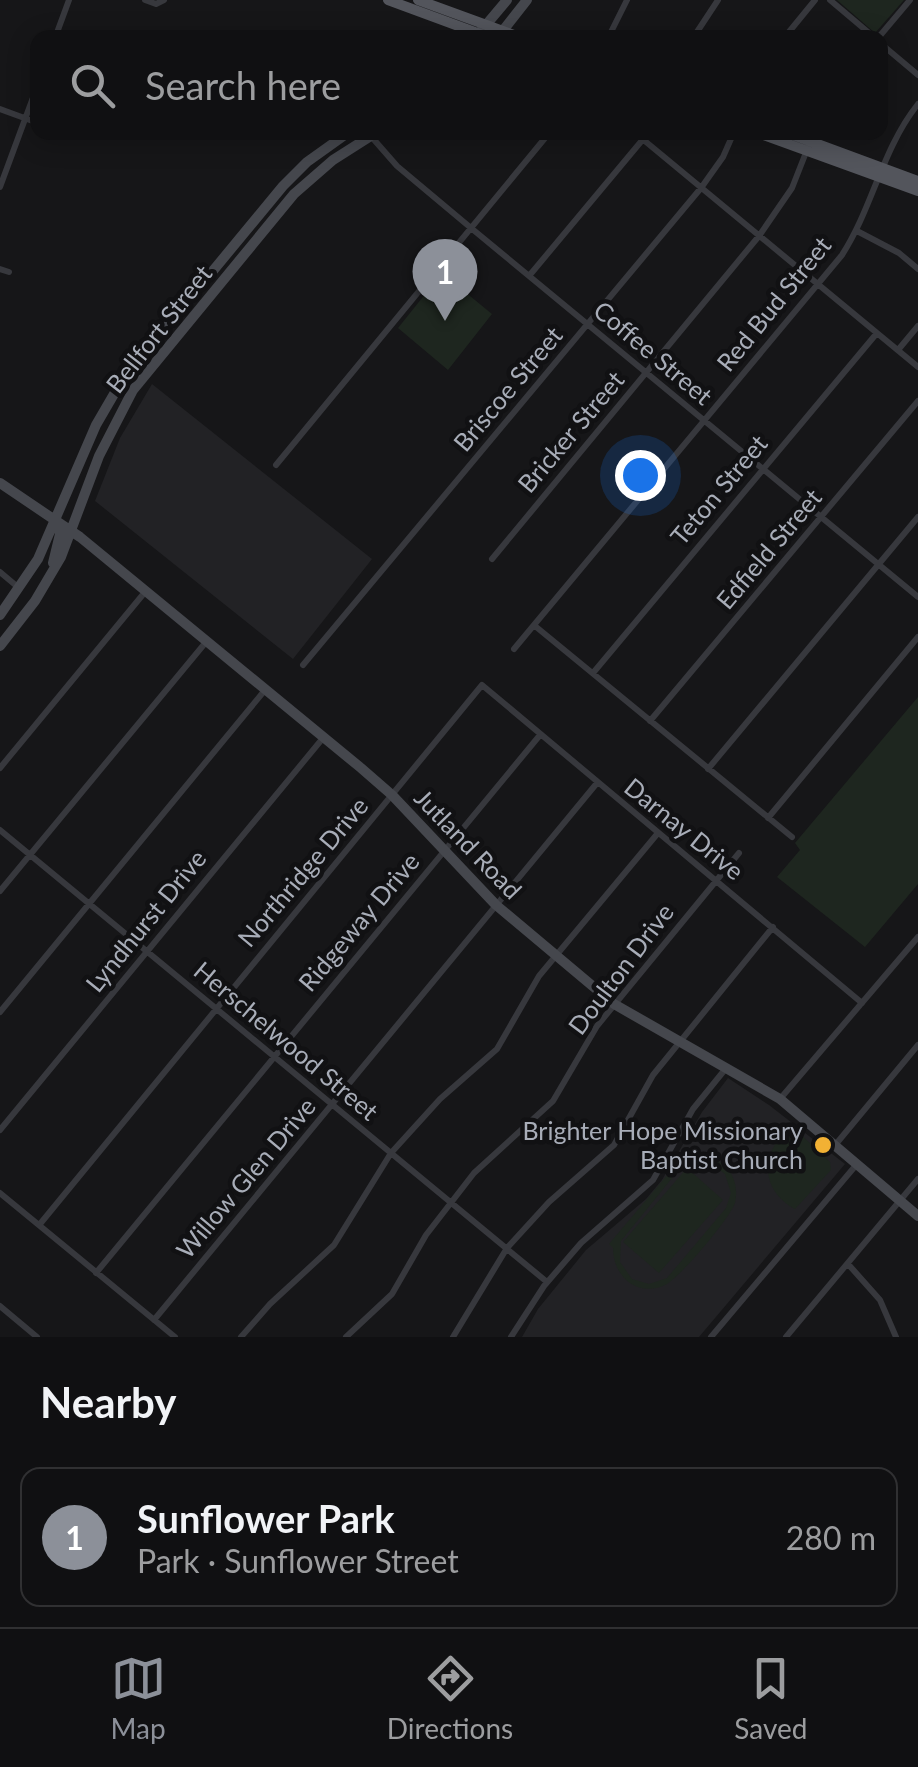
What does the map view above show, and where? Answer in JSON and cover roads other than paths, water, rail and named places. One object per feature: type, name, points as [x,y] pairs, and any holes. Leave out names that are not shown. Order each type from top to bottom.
[{"type":"main road","points":[[388,0],[479,30]]},
{"type":"main road","points":[[418,0],[482,30]]},
{"type":"main road","points":[[490,30],[507,0]]},
{"type":"main road","points":[[492,30],[527,0]]},
{"type":"main road","name":"Bellfort Street","points":[[0,614],[20,588],[57,520],[121,382],[283,186],[306,162],[338,140]]},
{"type":"main road","name":"Bellfort Street","points":[[0,646],[47,582],[72,531],[99,456],[132,390],[294,194],[332,160],[363,140]]},
{"type":"main road","points":[[810,142],[918,191]]},
{"type":"main road","points":[[880,172],[918,180]]},
{"type":"main road","points":[[283,186],[294,194]]},
{"type":"main road","points":[[228,251],[239,259]]},
{"type":"main road","points":[[174,315],[185,325]]},
{"type":"main road","points":[[121,382],[132,390]]},
{"type":"main road","points":[[86,451],[99,456]]},
{"type":"main road","points":[[72,531],[68,520],[74,481]]},
{"type":"main road","name":"Jutland Road","points":[[0,483],[72,531],[392,795],[496,905],[614,1004],[780,1100],[918,1216]]},
{"type":"main road","points":[[47,582],[60,538],[57,520]]},
{"type":"street","points":[[58,30],[69,0]]},
{"type":"street","points":[[146,0],[160,2]]},
{"type":"street","points":[[612,30],[628,0]]},
{"type":"street","points":[[697,30],[718,0]]},
{"type":"street","points":[[791,30],[815,0]]},
{"type":"street","points":[[830,0],[867,30]]},
{"type":"street","points":[[885,30],[910,0]]},
{"type":"street","points":[[888,48],[918,76]]},
{"type":"street","name":"Red Bud Street","points":[[514,649],[818,284],[857,231],[880,172],[918,104]]},
{"type":"street","points":[[0,187],[30,105]]},
{"type":"street","points":[[0,110],[30,120]]},
{"type":"street","name":"Coffee Street","points":[[377,140],[397,166],[918,597]]},
{"type":"street","points":[[276,465],[543,140]]},
{"type":"street","points":[[529,276],[643,140]]},
{"type":"street","points":[[650,140],[702,188],[918,367]]},
{"type":"street","name":"Briscoe Street","points":[[303,665],[702,188],[730,140]]},
{"type":"street","name":"Bricker Street","points":[[492,559],[759,236],[792,188],[810,142]]},
{"type":"street","points":[[857,231],[899,252],[918,268]]},
{"type":"street","points":[[898,350],[918,326]]},
{"type":"street","name":"Teton Street","points":[[593,673],[877,333]]},
{"type":"street","name":"Edfield Street","points":[[650,721],[918,401]]},
{"type":"street","points":[[708,769],[918,518]]},
{"type":"street","points":[[0,572],[20,588]]},
{"type":"street","points":[[0,768],[146,591]]},
{"type":"street","points":[[535,626],[792,837]]},
{"type":"street","points":[[768,818],[918,637]]},
{"type":"street","points":[[0,891],[207,641]]},
{"type":"street","name":"Darnay Drive","points":[[482,686],[862,1002]]},
{"type":"street","name":"Northridge Drive","points":[[40,1224],[482,686]]},
{"type":"street","points":[[0,1012],[265,689]]},
{"type":"street","name":"Ridgeway Drive","points":[[96,1273],[540,736]]},
{"type":"street","name":"Lyndhurst Drive","points":[[0,1130],[323,738]]},
{"type":"street","name":"Willow Glen Drive","points":[[154,1320],[597,784]]},
{"type":"street","name":"Herschelwood Street","points":[[0,830],[547,1282]]},
{"type":"street","points":[[241,1337],[270,1304],[334,1245],[391,1152],[440,1099],[497,1050],[539,976],[658,833]]},
{"type":"street","name":"Doulton Drive","points":[[346,1337],[392,1294],[450,1202],[501,1146],[554,1101],[597,1026],[739,853]]},
{"type":"street","points":[[453,1337],[507,1248],[549,1202],[614,1145],[653,1075],[772,927]]},
{"type":"street","points":[[780,1100],[918,937]]},
{"type":"street","points":[[836,1144],[918,1045]]},
{"type":"street","points":[[511,1337],[547,1282],[596,1227],[653,1180],[692,1109],[727,1066]]},
{"type":"street","points":[[711,1337],[858,1163]]},
{"type":"street","points":[[786,1337],[918,1179]]},
{"type":"street","points":[[0,1193],[175,1337]]},
{"type":"street","points":[[848,1264],[880,1300],[896,1337]]},
{"type":"street","points":[[0,1306],[37,1337]]},
{"type":"street","points":[[793,1329],[802,1337]]},
{"type":"place","name":"Sunflower Park","points":[[445,321]]},
{"type":"place","name":"Brighter Hope Missionary Baptist Church","points":[[823,1145]]}]
